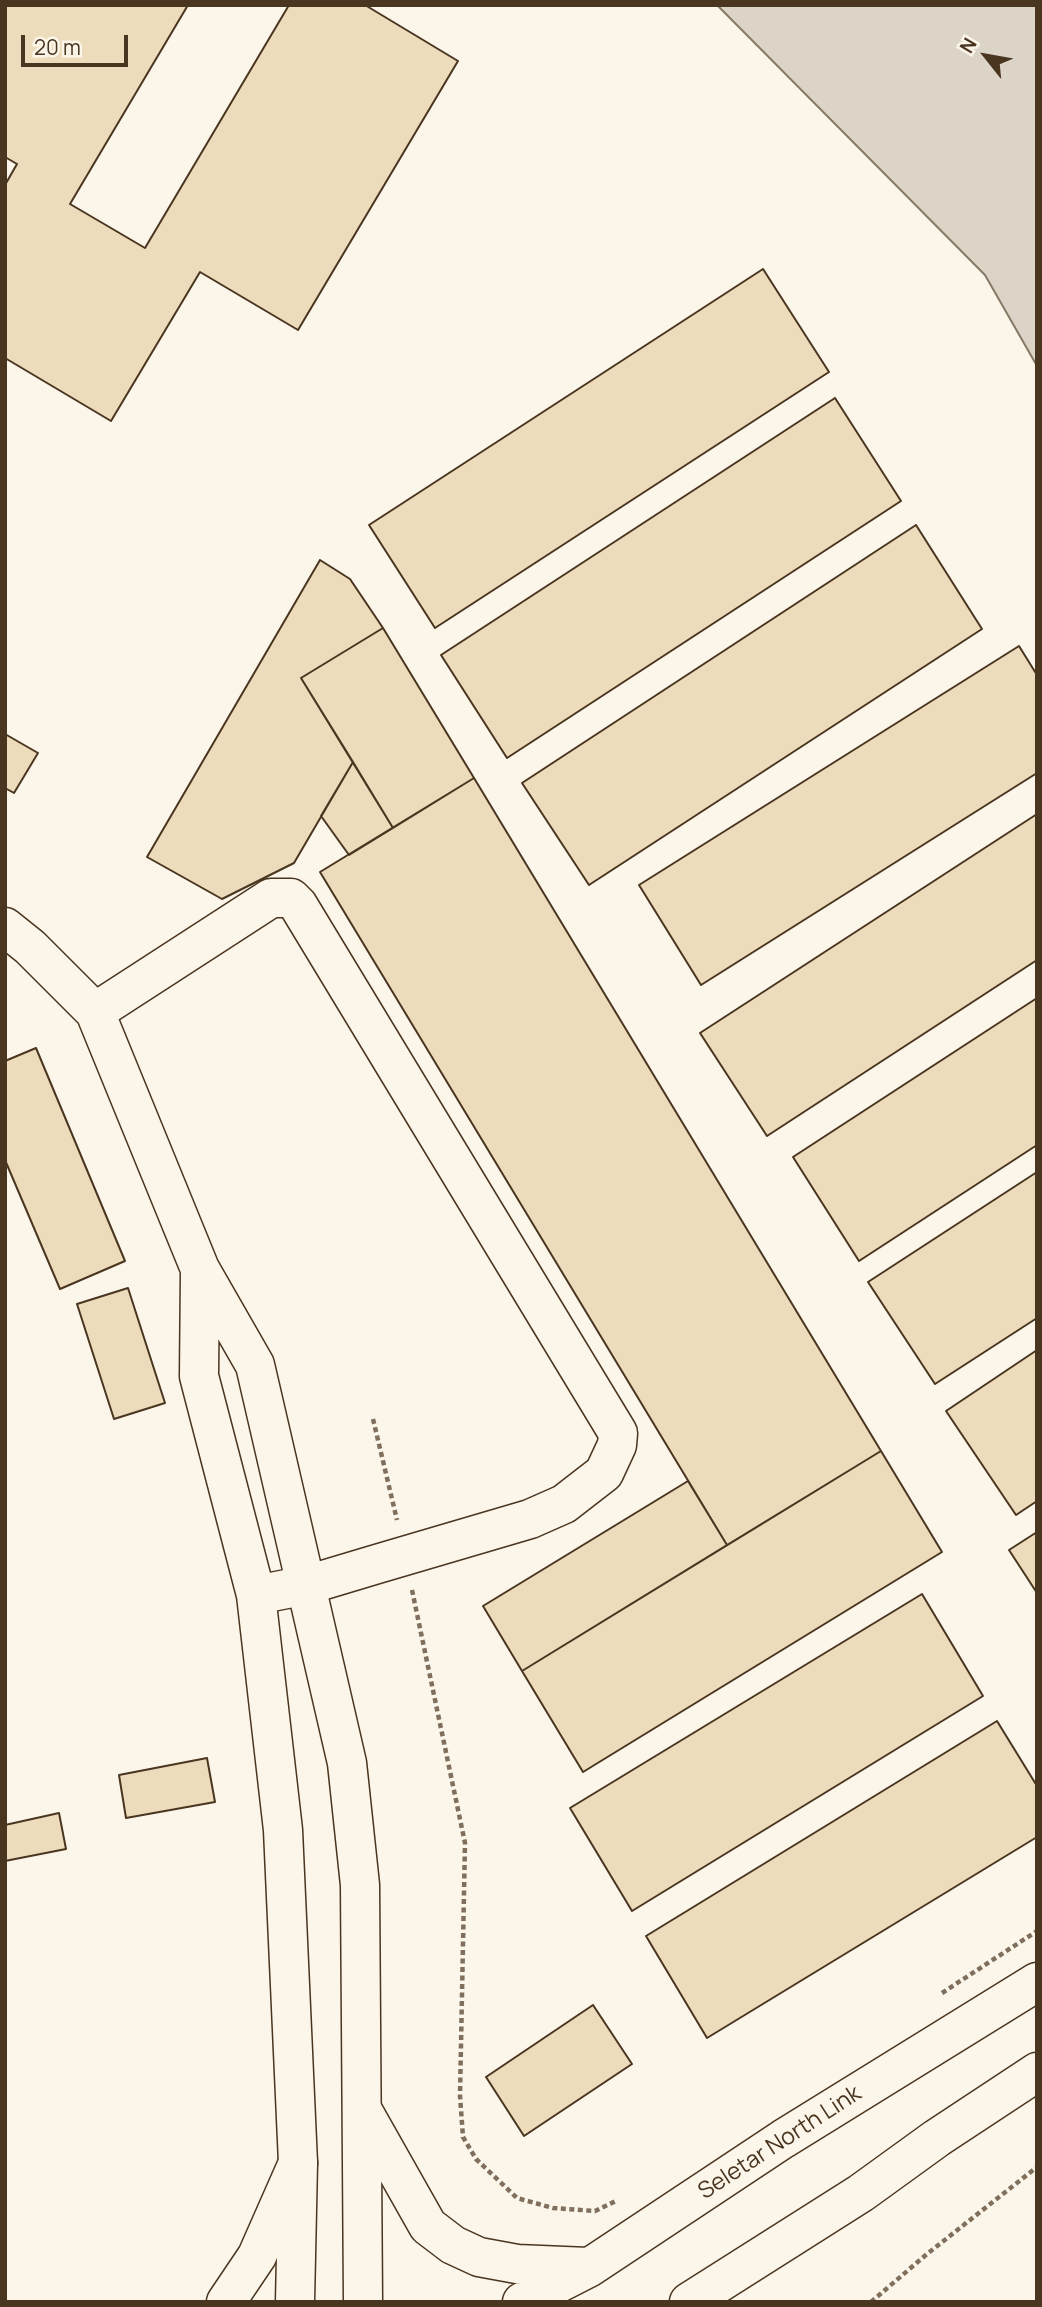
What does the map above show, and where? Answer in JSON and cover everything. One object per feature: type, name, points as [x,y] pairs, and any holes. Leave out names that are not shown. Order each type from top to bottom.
[{"type":"main road","points":[[95,1012],[271,898],[291,898],[305,916],[618,1433],[617,1446],[604,1473],[564,1504],[530,1519],[307,1585],[256,1595]]},
{"type":"main road","points":[[5,927],[30,947],[95,1012],[200,1269],[255,1365],[347,1763],[360,1885],[363,2302]]},
{"type":"main road","points":[[200,1269],[199,1376],[256,1595],[284,1830],[298,2163],[295,2302]]},
{"type":"main road","name":"Seletar North Link","points":[[523,2302],[590,2267],[783,2139],[1037,1982]]},
{"type":"main road","points":[[689,2302],[849,2200],[1037,2072]]},
{"type":"main road","points":[[363,2110],[428,2226],[453,2245],[479,2257],[516,2264],[590,2267]]},
{"type":"main road","points":[[226,2302],[257,2256],[298,2163]]},
{"type":"path","points":[[373,1419],[405,1556],[465,1843],[460,2096],[463,2137],[476,2159],[517,2197],[553,2208],[595,2211],[624,2198]]},
{"type":"path","points":[[933,1999],[1037,1931]]},
{"type":"path","points":[[871,2302],[926,2254],[1037,2167]]},
{"type":"shaded area","points":[[717,5],[1037,5],[1037,366],[985,275]]},
{"type":"building","points":[[5,5],[188,5],[70,204],[145,248],[289,5],[365,5],[458,61],[298,330],[200,272],[111,421],[5,358],[5,185],[17,164],[5,157]]},
{"type":"building","points":[[763,269],[829,372],[435,628],[369,525]]},
{"type":"building","points":[[835,398],[901,501],[507,758],[441,655]]},
{"type":"building","points":[[916,525],[982,629],[589,885],[522,783]]},
{"type":"building","points":[[320,560],[350,579],[383,628],[301,678],[353,762],[294,863],[222,899],[147,857]]},
{"type":"building","points":[[383,628],[474,778],[393,828],[301,678]]},
{"type":"building","points":[[1019,646],[1037,675],[1037,773],[701,985],[639,885]]},
{"type":"building","points":[[5,734],[38,753],[14,793],[5,788]]},
{"type":"building","points":[[353,762],[393,828],[349,855],[321,816]]},
{"type":"building","points":[[474,778],[881,1451],[727,1545],[320,872]]},
{"type":"building","points":[[1037,814],[1037,960],[767,1136],[700,1033]]},
{"type":"building","points":[[1037,998],[1037,1145],[859,1261],[793,1157]]},
{"type":"building","points":[[36,1048],[125,1261],[60,1289],[5,1160],[5,1061]]},
{"type":"building","points":[[1037,1172],[1037,1318],[935,1384],[868,1282]]},
{"type":"building","points":[[128,1288],[165,1403],[114,1419],[77,1304]]},
{"type":"building","points":[[1037,1350],[1037,1501],[1016,1515],[946,1411]]},
{"type":"building","points":[[881,1451],[942,1552],[583,1772],[522,1671]]},
{"type":"building","points":[[688,1481],[727,1545],[522,1671],[483,1606]]},
{"type":"building","points":[[1037,1532],[1037,1593],[1009,1550]]},
{"type":"building","points":[[922,1594],[983,1696],[632,1911],[570,1808]]},
{"type":"building","points":[[997,1721],[1037,1786],[1037,1837],[707,2038],[646,1936]]},
{"type":"building","points":[[207,1758],[215,1802],[126,1818],[119,1775]]},
{"type":"building","points":[[59,1813],[66,1849],[5,1861],[5,1825]]},
{"type":"building","points":[[593,2005],[632,2064],[524,2136],[486,2077]]}]
